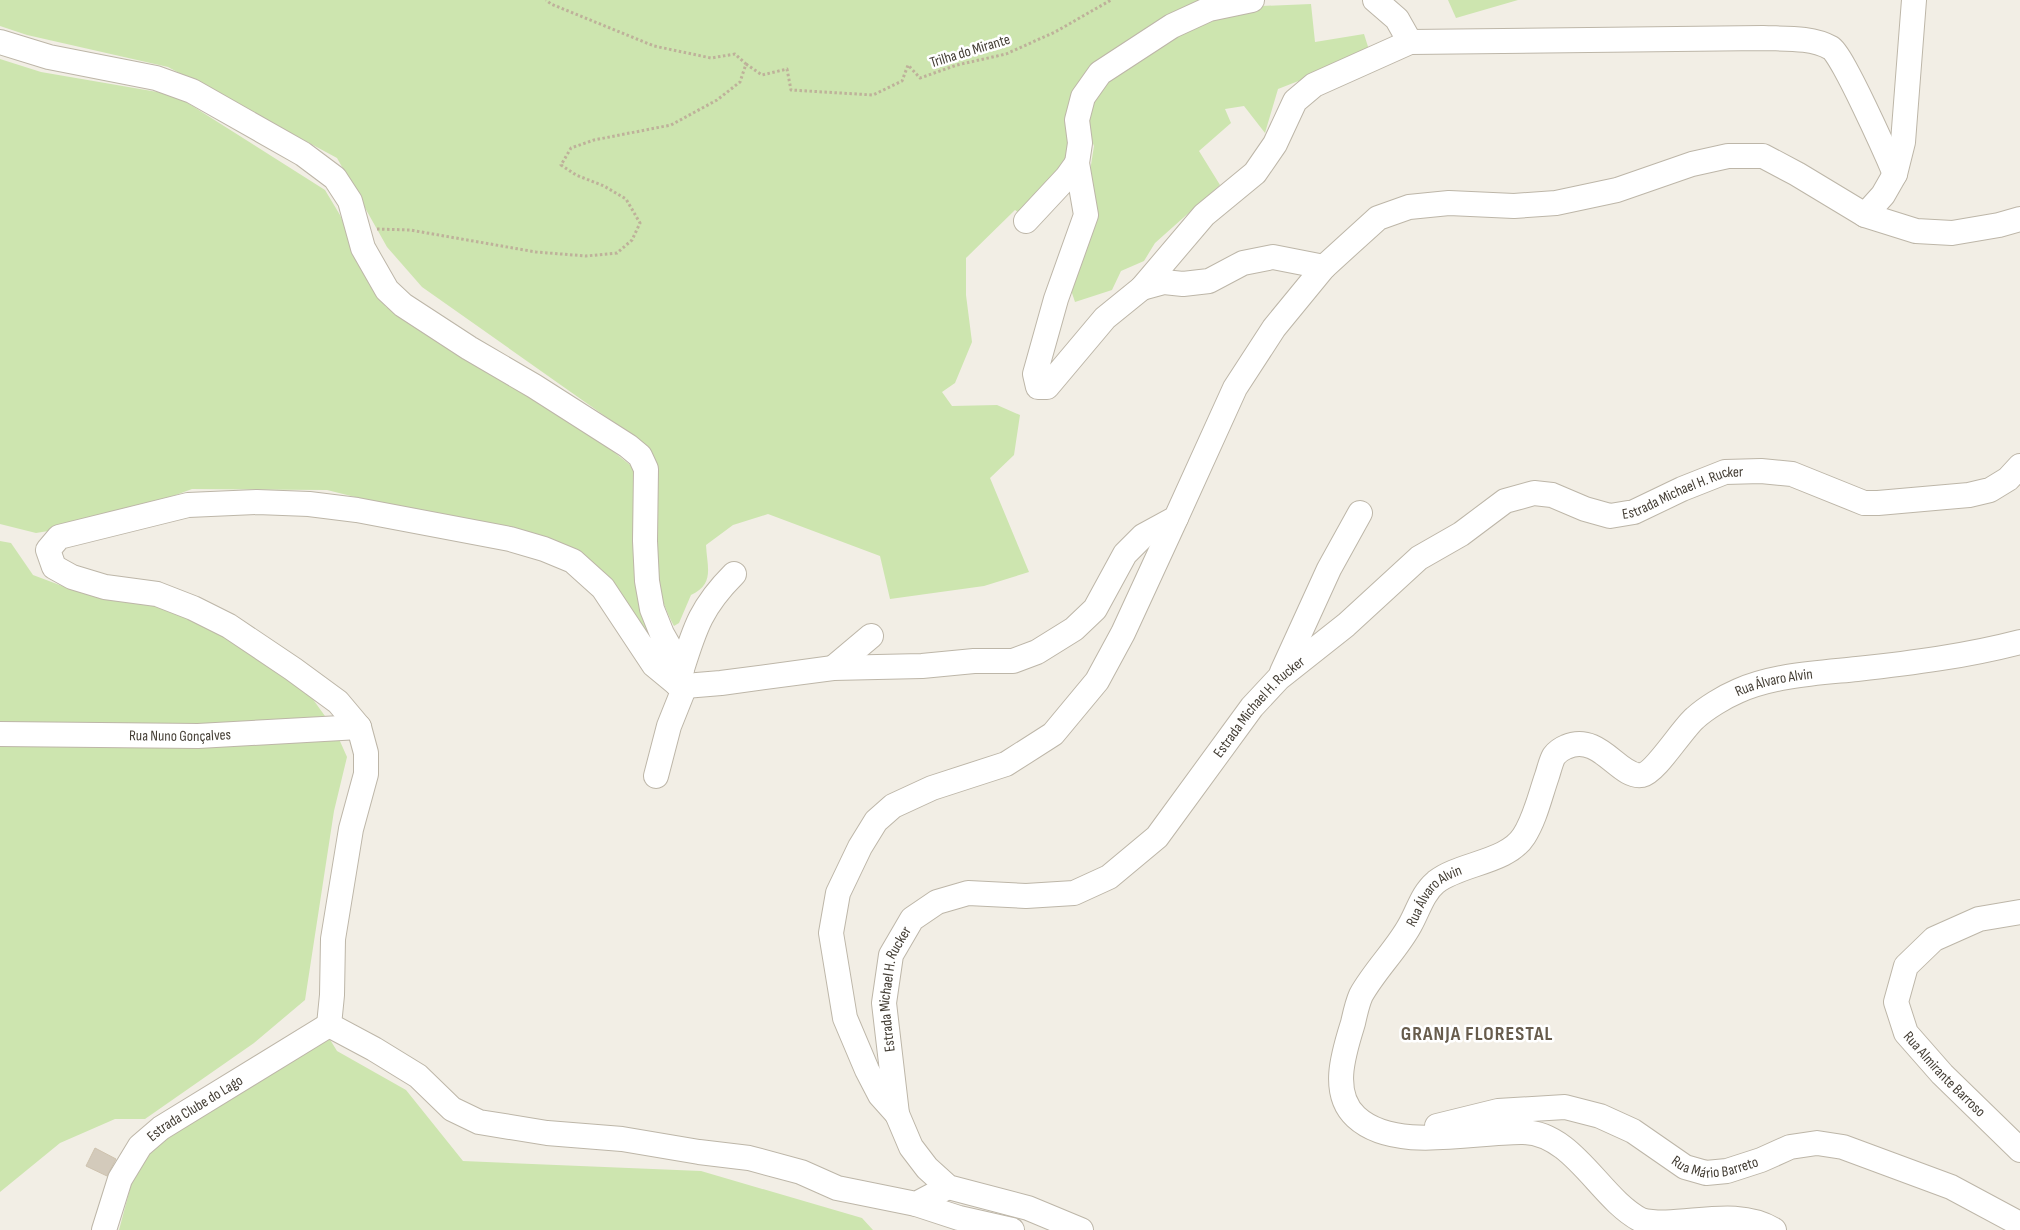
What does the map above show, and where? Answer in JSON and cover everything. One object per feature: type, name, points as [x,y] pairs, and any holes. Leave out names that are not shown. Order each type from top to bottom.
[{"type":"street","points":[[1252,0],[1209,9],[1172,26],[1100,73],[1083,97],[1077,120],[1080,143],[1077,163],[1086,215],[1054,307],[1035,374],[1038,387],[1047,386],[1105,318],[1142,288],[1204,215],[1255,173],[1275,144],[1295,101],[1314,84],[1410,42],[1763,38],[1808,40],[1833,49],[1847,72],[1896,174]]},
{"type":"street","points":[[1375,0],[1397,19],[1410,42]]},
{"type":"street","points":[[1865,215],[1896,174],[1902,142],[1914,0]]},
{"type":"street","points":[[0,42],[49,58],[156,78],[192,91],[303,154],[335,178],[350,201],[363,248],[387,290],[403,305],[469,348],[534,386],[628,446],[640,456],[646,469],[645,541],[647,581],[652,609],[682,680]]},
{"type":"street","points":[[897,1114],[880,1095],[845,1018],[831,932],[838,893],[860,847],[876,821],[893,806],[932,788],[1006,764],[1053,734],[1097,681],[1124,633],[1235,388],[1274,328],[1324,267],[1378,218],[1409,207],[1449,203],[1514,206],[1556,203],[1617,190],[1692,164],[1728,156],[1763,156],[1865,215],[1916,232],[1952,233],[1999,225],[2020,219]]},
{"type":"street","points":[[1026,221],[1067,177],[1077,163]]},
{"type":"street","points":[[1142,288],[1164,282],[1183,284],[1209,281],[1243,262],[1273,256],[1324,267]]},
{"type":"street","name":"Estrada Michael H. Rucker","points":[[1081,1230],[1028,1208],[948,1187],[927,1168],[911,1147],[897,1114],[884,1003],[891,955],[912,919],[937,902],[968,894],[1026,896],[1074,893],[1109,877],[1157,837],[1252,707],[1279,678],[1346,625],[1419,558],[1461,534],[1505,501],[1534,493],[1552,495],[1585,509],[1610,516],[1634,512],[1682,489],[1726,472],[1761,471],[1792,474],[1864,503],[1878,503],[1969,495],[1990,490],[2008,479],[2020,466]]},
{"type":"street","points":[[1012,1230],[959,1218],[916,1204],[837,1188],[801,1172],[749,1158],[622,1139],[547,1133],[479,1122],[452,1109],[418,1076],[374,1049],[346,1036],[329,1025],[332,995],[333,939],[351,829],[366,774],[366,753],[359,727],[338,702],[229,626],[193,608],[157,594],[105,587],[72,577],[54,567],[48,550],[59,537],[188,506],[257,502],[309,504],[357,510],[510,539],[544,549],[573,561],[603,588],[654,665],[682,680],[833,668],[922,666],[974,661],[1013,661],[1037,652],[1074,629],[1095,609],[1125,554],[1143,536],[1176,518]]},
{"type":"street","points":[[1279,678],[1329,569],[1360,513]]},
{"type":"street","points":[[656,776],[682,680],[689,645],[704,610],[716,591],[734,574]]},
{"type":"street","points":[[833,668],[871,636]]},
{"type":"street","name":"Rua Álvaro Alvin","points":[[1774,1230],[1763,1223],[1739,1220],[1661,1225],[1643,1221],[1625,1210],[1576,1159],[1551,1138],[1527,1131],[1410,1138],[1366,1125],[1352,1115],[1343,1096],[1340,1074],[1360,998],[1382,963],[1410,925],[1420,901],[1436,882],[1457,871],[1507,852],[1523,839],[1536,809],[1554,757],[1567,746],[1586,745],[1606,754],[1630,773],[1642,775],[1654,769],[1677,738],[1696,717],[1738,691],[1772,680],[1932,660],[2020,642]]},
{"type":"street","name":"Rua Nuno Gonçalves","points":[[0,734],[198,736],[359,727]]},
{"type":"street","name":"Rua Almirante Barroso","points":[[2020,912],[1980,919],[1934,939],[1906,966],[1896,1002],[1906,1033],[1942,1074],[2020,1150]]},
{"type":"street","name":"Estrada Clube do Lago","points":[[104,1230],[120,1179],[140,1146],[161,1128],[329,1025]]},
{"type":"street","name":"Rua Mário Barreto","points":[[1410,1138],[1440,1125],[1498,1111],[1565,1107],[1600,1116],[1632,1131],[1685,1167],[1706,1173],[1727,1171],[1761,1160],[1790,1147],[1817,1143],[1843,1147],[1951,1186],[2020,1224]]},
{"type":"street","points":[[916,1204],[948,1187]]},
{"type":"path","points":[[363,248],[372,229],[410,230],[536,252],[586,256],[617,253],[632,240],[640,223],[626,199],[604,186],[576,175],[561,165],[571,148],[594,140],[671,125],[717,100],[740,82],[746,64],[735,54],[711,58],[654,46],[551,4],[546,0]]},
{"type":"path","name":"Trilha do Mirante","points":[[746,64],[762,75],[787,69],[792,90],[873,95],[902,81],[908,65],[920,78],[957,65],[1006,54],[1055,32],[1111,0]]},
{"type":"green space","points":[[0,0],[1205,0],[1106,59],[1079,145],[1035,223],[1015,210],[966,258],[966,295],[972,342],[955,383],[942,392],[952,406],[997,405],[1020,415],[1014,455],[990,478],[1029,572],[984,586],[890,599],[880,556],[768,514],[733,525],[706,545],[707,580],[699,591],[691,595],[679,623],[674,626],[657,583],[652,559],[647,534],[636,438],[422,287],[387,247],[337,158],[168,67],[27,35],[0,26]]},
{"type":"green space","points":[[1448,0],[1518,0],[1456,18]]},
{"type":"green space","points":[[1311,4],[1315,42],[1364,34],[1370,53],[1278,89],[1265,133],[1244,106],[1225,109],[1231,123],[1199,151],[1220,185],[1155,243],[1144,261],[1121,271],[1112,290],[1075,302],[1071,290],[1094,146],[1080,114],[1113,72],[1180,26],[1261,6]]},
{"type":"green space","points":[[0,59],[41,72],[175,95],[325,190],[340,215],[355,250],[386,307],[420,323],[605,445],[639,472],[655,645],[580,553],[327,490],[192,489],[103,522],[36,533],[0,524]]},
{"type":"green space","points":[[0,541],[11,543],[33,575],[73,590],[153,601],[194,616],[302,684],[335,730],[347,757],[334,811],[305,1000],[254,1043],[145,1119],[115,1119],[60,1143],[0,1192]]},
{"type":"green space","points":[[326,1033],[337,1051],[406,1090],[463,1161],[701,1171],[862,1218],[873,1230],[119,1230],[134,1174],[161,1133]]},
{"type":"building","points":[[95,1148],[116,1159],[107,1176],[86,1166]]},
{"type":"district","name":"GRANJA FLORESTAL","points":[[1477,1034]]}]
